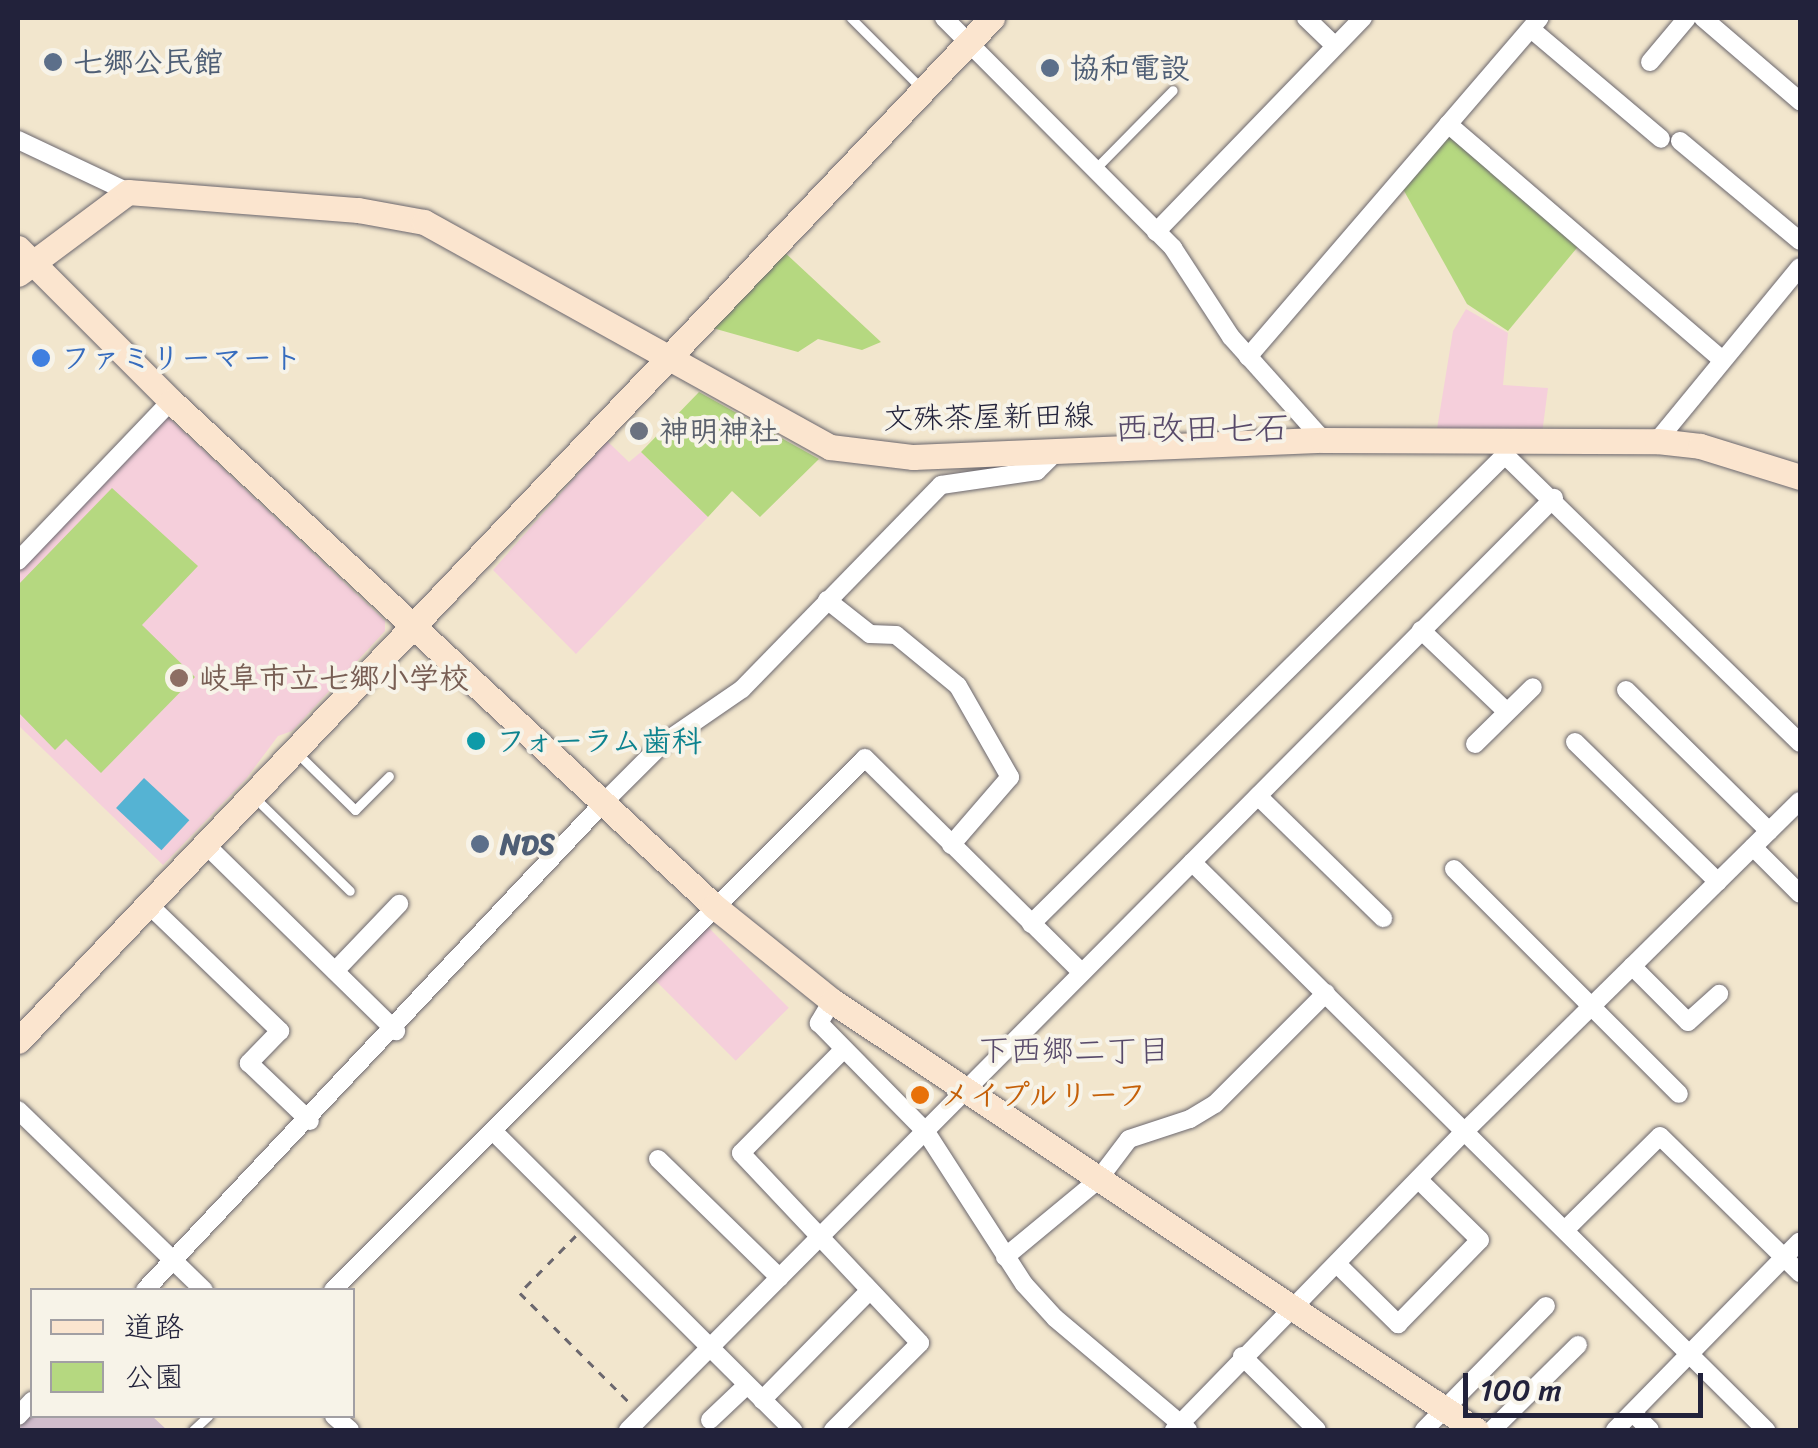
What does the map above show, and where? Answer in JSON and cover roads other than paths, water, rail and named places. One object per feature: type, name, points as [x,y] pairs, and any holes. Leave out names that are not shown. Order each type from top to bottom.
[{"type":"street","points":[[944,18],[1156,232],[1248,358],[1322,440]]},
{"type":"street","points":[[18,1041],[204,843],[416,629],[666,356],[992,18]]},
{"type":"street","points":[[1306,18],[1334,46]]},
{"type":"street","points":[[1156,232],[1363,18]]},
{"type":"street","points":[[1650,62],[1687,18]]},
{"type":"street","points":[[1703,18],[1800,102]]},
{"type":"street","points":[[1248,358],[1536,23],[1670,140],[1800,241]]},
{"type":"street","points":[[1448,124],[1722,360]]},
{"type":"street","points":[[18,140],[128,192]]},
{"type":"street","points":[[128,192],[22,262],[714,906],[832,1001],[1476,1430]]},
{"type":"street","name":"文殊茶屋新田線","points":[[128,192],[358,210],[424,222],[830,447],[914,457],[1322,440],[1507,449],[1657,440],[1800,477]]},
{"type":"street","points":[[1657,440],[1800,267]]},
{"type":"street","points":[[18,562],[171,401]]},
{"type":"street","points":[[1031,924],[1507,449],[1800,743]]},
{"type":"street","points":[[147,1288],[310,1122],[604,802],[662,744],[742,688],[941,485],[1037,471],[1058,450]]},
{"type":"street","points":[[628,1430],[1554,498]]},
{"type":"street","points":[[826,600],[870,634],[896,636],[958,686],[1010,777],[951,845]]},
{"type":"street","points":[[1422,630],[1506,711]]},
{"type":"street","points":[[1475,744],[1533,687]]},
{"type":"street","points":[[1626,690],[1770,832]]},
{"type":"street","points":[[1575,742],[1718,882]]},
{"type":"street","points":[[335,1288],[865,758],[1082,974]]},
{"type":"street","points":[[1258,796],[1383,918]]},
{"type":"street","points":[[832,1001],[819,1024],[926,1132],[1005,1257],[1054,1318],[1181,1428],[1242,1356],[1420,1180],[1465,1130],[1800,801]]},
{"type":"street","points":[[204,843],[396,1030]]},
{"type":"street","points":[[1754,847],[1800,894]]},
{"type":"street","points":[[1192,862],[1766,1430]]},
{"type":"street","points":[[1454,869],[1594,1004],[1679,1094]]},
{"type":"street","points":[[147,903],[280,1031],[249,1062],[310,1122]]},
{"type":"street","points":[[335,971],[399,904]]},
{"type":"street","points":[[1632,966],[1688,1022],[1720,994]]},
{"type":"street","points":[[1005,1257],[1098,1180],[1129,1139],[1215,1104],[1326,993]]},
{"type":"street","points":[[833,1430],[920,1343],[818,1240],[741,1153],[844,1049]]},
{"type":"street","points":[[18,1110],[202,1288]]},
{"type":"street","points":[[493,1131],[793,1430]]},
{"type":"street","points":[[1566,1229],[1660,1136],[1800,1273]]},
{"type":"street","points":[[658,1159],[780,1278]]},
{"type":"street","points":[[1336,1264],[1398,1324],[1480,1240],[1420,1180]]},
{"type":"street","points":[[1615,1430],[1800,1241]]},
{"type":"street","points":[[762,1400],[869,1292]]},
{"type":"street","points":[[1424,1430],[1546,1306]]},
{"type":"street","points":[[1492,1430],[1578,1345]]},
{"type":"street","points":[[1242,1356],[1317,1430]]},
{"type":"street","points":[[710,1420],[746,1386]]},
{"type":"street","points":[[1633,1413],[1650,1430]]},
{"type":"lane","points":[[851,18],[924,91]]},
{"type":"lane","points":[[1094,170],[1172,90]]},
{"type":"lane","points":[[296,752],[355,810],[389,776]]},
{"type":"lane","points":[[252,795],[350,891]]},
{"type":"water","points":[[144,778],[189,820],[161,850],[116,808]]},
{"type":"place","name":"七郷公民館","points":[[53,62]]},
{"type":"place","name":"協和電設","points":[[1050,68]]},
{"type":"place","name":"ファミリーマート","points":[[41,358]]},
{"type":"place","name":"神明神社","points":[[639,431]]},
{"type":"place","name":"岐阜市立七郷小学校","points":[[179,678]]},
{"type":"place","name":"フォーラム歯科","points":[[476,741]]},
{"type":"place","name":"NDS","points":[[480,844]]},
{"type":"place","name":"メイプルリーフ","points":[[920,1095]]},
{"type":"district","name":"西改田七石","points":[[1202,428]]},
{"type":"district","name":"下西郷二丁目","points":[[1074,1051]]}]
